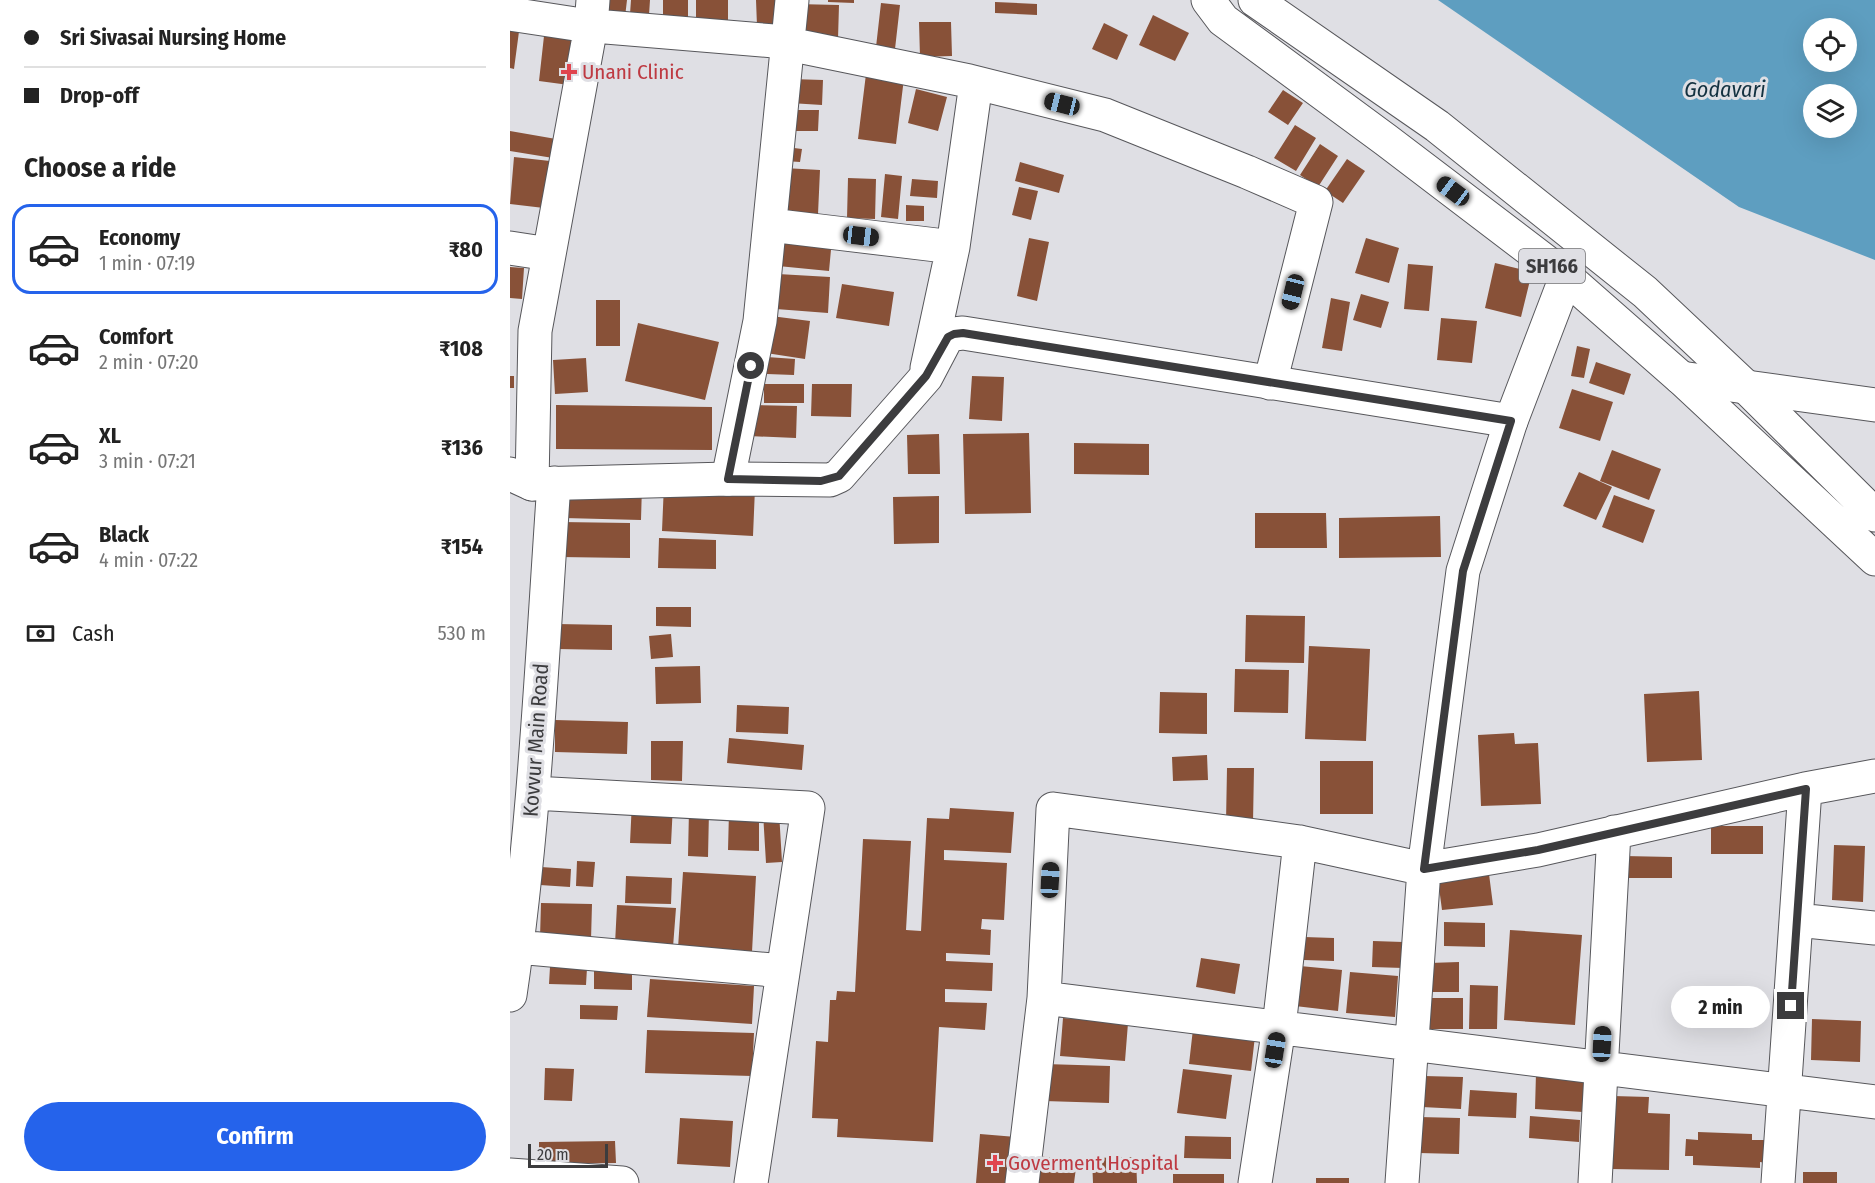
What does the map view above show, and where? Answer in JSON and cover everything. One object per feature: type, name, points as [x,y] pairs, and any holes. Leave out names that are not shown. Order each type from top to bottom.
[{"type":"street","points":[[728,479],[760,321],[792,0]]},
{"type":"street","name":"SH166","points":[[1208,0],[1223,20],[1566,277],[1681,378],[1875,559]]},
{"type":"street","name":"SH166","points":[[1255,0],[1437,126],[1645,292],[1875,514]]},
{"type":"street","points":[[510,14],[592,13],[715,35],[787,44],[976,83],[1105,115],[1316,202],[1270,383]]},
{"type":"street","name":"Kovvur Main Road","points":[[510,995],[533,793],[532,480],[535,331],[592,13]]},
{"type":"street","points":[[926,376],[953,247],[976,83]]},
{"type":"street","points":[[770,225],[953,247]]},
{"type":"street","points":[[510,248],[549,254]]},
{"type":"street","points":[[1402,1183],[1424,869],[1463,571],[1511,421],[1566,277]]},
{"type":"street","points":[[532,480],[821,481],[839,476],[926,376],[948,337],[963,333],[1511,421]]},
{"type":"street","points":[[1681,378],[1875,405]]},
{"type":"street","points":[[1022,1183],[1044,998],[1053,809],[1300,842],[1424,869],[1538,850],[1806,789],[1875,776]]},
{"type":"street","points":[[1778,1183],[1806,789]]},
{"type":"street","points":[[533,793],[808,808],[751,1183]]},
{"type":"street","points":[[1595,1183],[1614,832]]},
{"type":"street","points":[[1255,1183],[1279,1028],[1300,842]]},
{"type":"street","points":[[1797,920],[1875,928]]},
{"type":"street","points":[[517,947],[783,971]]},
{"type":"street","points":[[1044,998],[1875,1102]]},
{"type":"street","points":[[510,1175],[622,1183]]},
{"type":"water","name":"Godavari","points":[[1438,0],[1875,0],[1875,260],[1739,207]]},
{"type":"building","points":[[598,0],[627,0],[625,17],[597,15]]},
{"type":"building","points":[[631,0],[650,0],[649,15],[630,14]]},
{"type":"building","points":[[663,0],[688,0],[688,19],[663,19]]},
{"type":"building","points":[[696,0],[728,0],[728,26],[696,26]]},
{"type":"building","points":[[756,0],[779,0],[780,26],[757,26]]},
{"type":"building","points":[[828,0],[854,0],[854,3],[828,2]]},
{"type":"building","points":[[995,2],[1037,4],[1037,15],[995,13]]},
{"type":"building","points":[[881,3],[900,5],[895,49],[876,47]]},
{"type":"building","points":[[796,4],[839,5],[838,39],[794,37]]},
{"type":"building","points":[[1153,15],[1189,33],[1175,61],[1139,45]]},
{"type":"building","points":[[919,22],[951,22],[952,56],[920,57]]},
{"type":"building","points":[[510,23],[520,24],[514,69],[510,68]]},
{"type":"building","points":[[1104,23],[1128,35],[1117,60],[1092,49]]},
{"type":"building","points":[[544,36],[574,40],[569,85],[539,81]]},
{"type":"building","points":[[866,74],[904,78],[896,144],[858,139]]},
{"type":"building","points":[[791,79],[823,80],[822,105],[790,103]]},
{"type":"building","points":[[916,89],[947,97],[938,131],[908,123]]},
{"type":"building","points":[[1283,90],[1303,103],[1288,125],[1268,112]]},
{"type":"building","points":[[792,110],[819,110],[818,131],[791,131]]},
{"type":"building","points":[[1295,125],[1316,138],[1296,171],[1274,158]]},
{"type":"building","points":[[510,131],[556,139],[553,158],[510,151]]},
{"type":"building","points":[[1320,144],[1338,156],[1318,187],[1300,175]]},
{"type":"building","points":[[786,147],[802,149],[800,162],[785,161]]},
{"type":"building","points":[[514,157],[550,161],[544,208],[510,204]]},
{"type":"building","points":[[1347,159],[1365,171],[1343,203],[1325,191]]},
{"type":"building","points":[[1020,162],[1064,175],[1059,193],[1015,181]]},
{"type":"building","points":[[784,168],[820,170],[818,214],[781,212]]},
{"type":"building","points":[[885,174],[902,176],[898,219],[881,217]]},
{"type":"building","points":[[848,178],[876,179],[875,219],[847,218]]},
{"type":"building","points":[[912,179],[938,181],[937,198],[910,196]]},
{"type":"building","points":[[1019,187],[1038,191],[1031,220],[1012,215]]},
{"type":"building","points":[[906,205],[924,206],[924,221],[906,221]]},
{"type":"building","points":[[781,234],[832,239],[829,271],[778,266]]},
{"type":"building","points":[[1029,238],[1049,242],[1037,301],[1017,296]]},
{"type":"building","points":[[1366,238],[1399,248],[1389,283],[1355,273]]},
{"type":"building","points":[[1495,263],[1532,272],[1521,317],[1485,308]]},
{"type":"building","points":[[1408,264],[1433,266],[1429,311],[1404,309]]},
{"type":"building","points":[[510,267],[524,268],[522,299],[510,298]]},
{"type":"building","points":[[778,274],[830,277],[828,313],[776,309]]},
{"type":"building","points":[[842,284],[894,292],[889,326],[836,318]]},
{"type":"building","points":[[1361,294],[1389,302],[1381,328],[1353,320]]},
{"type":"building","points":[[1331,298],[1350,302],[1342,351],[1322,348]]},
{"type":"building","points":[[596,300],[620,300],[620,346],[596,346]]},
{"type":"building","points":[[771,316],[810,321],[805,359],[766,353]]},
{"type":"building","points":[[1441,318],[1477,321],[1472,363],[1437,360]]},
{"type":"building","points":[[638,323],[719,342],[705,400],[625,381]]},
{"type":"building","points":[[1577,346],[1590,349],[1584,378],[1571,376]]},
{"type":"building","points":[[767,357],[795,359],[794,375],[767,374]]},
{"type":"building","points":[[586,358],[588,392],[555,394],[553,360]]},
{"type":"building","points":[[1596,362],[1631,374],[1624,395],[1589,383]]},
{"type":"building","points":[[510,376],[514,376],[514,388],[510,388]]},
{"type":"building","points":[[972,376],[1004,377],[1002,421],[969,419]]},
{"type":"building","points":[[764,384],[804,384],[804,403],[764,403]]},
{"type":"building","points":[[812,384],[852,384],[851,417],[811,416]]},
{"type":"building","points":[[1572,389],[1613,402],[1600,441],[1559,428]]},
{"type":"building","points":[[556,405],[712,407],[712,450],[556,449]]},
{"type":"building","points":[[749,405],[797,406],[796,438],[749,436]]},
{"type":"building","points":[[1029,433],[1031,513],[965,514],[963,434]]},
{"type":"building","points":[[939,434],[940,474],[908,474],[907,435]]},
{"type":"building","points":[[1074,443],[1149,444],[1149,475],[1074,474]]},
{"type":"building","points":[[1612,450],[1661,469],[1649,500],[1600,481]]},
{"type":"building","points":[[1579,472],[1612,487],[1596,520],[1563,506]]},
{"type":"building","points":[[664,484],[755,488],[753,536],[662,531]]},
{"type":"building","points":[[565,485],[642,486],[641,520],[564,518]]},
{"type":"building","points":[[1614,495],[1655,510],[1643,543],[1602,527]]},
{"type":"building","points":[[939,496],[939,543],[894,544],[893,497]]},
{"type":"building","points":[[1255,513],[1326,513],[1327,548],[1255,548]]},
{"type":"building","points":[[1440,516],[1441,557],[1339,558],[1339,518]]},
{"type":"building","points":[[561,522],[630,523],[630,558],[560,557]]},
{"type":"building","points":[[659,538],[716,540],[716,569],[658,568]]},
{"type":"building","points":[[656,607],[691,607],[691,627],[656,626]]},
{"type":"building","points":[[1246,615],[1305,616],[1304,663],[1245,662]]},
{"type":"building","points":[[557,624],[612,625],[612,650],[557,649]]},
{"type":"building","points":[[671,634],[673,657],[651,659],[649,636]]},
{"type":"building","points":[[1309,646],[1370,649],[1366,741],[1305,739]]},
{"type":"building","points":[[700,666],[701,703],[656,704],[655,667]]},
{"type":"building","points":[[1235,669],[1289,670],[1288,713],[1234,712]]},
{"type":"building","points":[[1699,691],[1702,760],[1647,762],[1644,694]]},
{"type":"building","points":[[1160,692],[1207,693],[1207,734],[1159,733]]},
{"type":"building","points":[[737,705],[789,707],[788,734],[736,732]]},
{"type":"building","points":[[555,720],[628,722],[627,754],[555,752]]},
{"type":"building","points":[[1514,733],[1515,744],[1538,743],[1541,804],[1481,806],[1478,735]]},
{"type":"building","points":[[729,738],[804,745],[802,770],[727,763]]},
{"type":"building","points":[[651,741],[683,741],[682,781],[651,780]]},
{"type":"building","points":[[1207,755],[1208,780],[1173,781],[1172,757]]},
{"type":"building","points":[[1320,761],[1373,761],[1373,814],[1320,814]]},
{"type":"building","points":[[1227,768],[1254,768],[1253,822],[1226,822]]},
{"type":"building","points":[[632,801],[673,804],[671,844],[630,843]]},
{"type":"building","points":[[950,808],[1014,812],[1011,853],[944,850],[944,860],[1007,863],[1004,920],[982,919],[981,929],[991,930],[990,955],[946,953],[946,961],[993,963],[992,991],[945,989],[945,1002],[987,1003],[985,1030],[939,1027],[933,1142],[837,1137],[838,1119],[812,1118],[816,1041],[828,1042],[830,1000],[836,1000],[837,991],[855,992],[863,839],[911,841],[906,930],[921,931],[927,818],[949,819]]},
{"type":"building","points":[[689,810],[709,811],[708,857],[688,856]]},
{"type":"building","points":[[729,812],[759,813],[759,851],[728,850]]},
{"type":"building","points":[[779,812],[782,862],[766,863],[763,813]]},
{"type":"building","points":[[1711,826],[1763,826],[1763,854],[1711,854]]},
{"type":"building","points":[[1834,845],[1865,846],[1863,902],[1832,900]]},
{"type":"building","points":[[1624,856],[1672,857],[1672,878],[1624,878]]},
{"type":"building","points":[[577,861],[595,862],[593,887],[576,886]]},
{"type":"building","points":[[541,867],[571,869],[570,887],[540,885]]},
{"type":"building","points":[[683,872],[756,876],[752,952],[678,948]]},
{"type":"building","points":[[1489,874],[1493,905],[1442,910],[1438,880]]},
{"type":"building","points":[[626,876],[672,878],[671,904],[625,903]]},
{"type":"building","points":[[541,903],[592,904],[591,940],[540,938]]},
{"type":"building","points":[[617,905],[676,908],[673,947],[615,944]]},
{"type":"building","points":[[1444,922],[1485,923],[1485,947],[1444,946]]},
{"type":"building","points":[[1510,930],[1582,935],[1575,1025],[1504,1020]]},
{"type":"building","points":[[1304,937],[1334,938],[1334,961],[1304,960]]},
{"type":"building","points":[[1373,941],[1403,942],[1403,968],[1372,967]]},
{"type":"building","points":[[1201,958],[1240,964],[1235,994],[1196,987]]},
{"type":"building","points":[[1459,962],[1459,992],[1430,992],[1429,963]]},
{"type":"building","points":[[1300,966],[1342,970],[1338,1011],[1295,1006]]},
{"type":"building","points":[[550,967],[587,968],[586,985],[549,984]]},
{"type":"building","points":[[594,970],[632,971],[632,990],[594,989]]},
{"type":"building","points":[[1350,972],[1398,976],[1395,1017],[1346,1013]]},
{"type":"building","points":[[650,979],[754,986],[752,1024],[647,1017]]},
{"type":"building","points":[[1470,985],[1498,986],[1497,1029],[1469,1029]]},
{"type":"building","points":[[1428,998],[1463,998],[1463,1029],[1428,1029]]},
{"type":"building","points":[[580,1005],[618,1006],[617,1020],[580,1019]]},
{"type":"building","points":[[1063,1018],[1128,1023],[1125,1061],[1060,1056]]},
{"type":"building","points":[[1812,1019],[1861,1021],[1860,1062],[1811,1060]]},
{"type":"building","points":[[1193,1029],[1255,1036],[1251,1071],[1189,1064]]},
{"type":"building","points":[[647,1030],[754,1033],[752,1076],[645,1073]]},
{"type":"building","points":[[1045,1064],[1110,1066],[1109,1103],[1044,1101]]},
{"type":"building","points":[[545,1068],[574,1069],[572,1101],[544,1100]]},
{"type":"building","points":[[1183,1069],[1232,1075],[1226,1119],[1177,1113]]},
{"type":"building","points":[[1536,1073],[1585,1076],[1583,1112],[1535,1109]]},
{"type":"building","points":[[1424,1076],[1463,1077],[1461,1109],[1422,1107]]},
{"type":"building","points":[[1470,1090],[1517,1093],[1516,1118],[1468,1116]]},
{"type":"building","points":[[1613,1096],[1649,1097],[1648,1113],[1670,1114],[1669,1170],[1611,1169]]},
{"type":"building","points":[[1530,1116],[1580,1120],[1579,1142],[1529,1138]]},
{"type":"building","points":[[1419,1117],[1460,1118],[1459,1154],[1419,1153]]},
{"type":"building","points":[[680,1118],[733,1121],[730,1167],[677,1164]]},
{"type":"building","points":[[1698,1132],[1752,1134],[1752,1140],[1766,1140],[1766,1163],[1760,1162],[1760,1168],[1693,1165],[1693,1156],[1685,1156],[1686,1139],[1698,1140]]},
{"type":"building","points":[[980,1134],[1016,1137],[1011,1183],[976,1183]]},
{"type":"building","points":[[1185,1136],[1231,1137],[1231,1159],[1184,1158]]},
{"type":"building","points":[[615,1141],[616,1163],[539,1164],[539,1142]]},
{"type":"building","points":[[1038,1156],[1077,1160],[1074,1183],[1035,1183]]},
{"type":"building","points":[[1136,1157],[1137,1183],[1093,1183],[1092,1158]]},
{"type":"building","points":[[1803,1172],[1837,1172],[1837,1183],[1803,1183]]},
{"type":"building","points":[[1173,1174],[1224,1174],[1224,1183],[1173,1183]]},
{"type":"building","points":[[1316,1178],[1349,1178],[1349,1183],[1316,1183]]},
{"type":"place","name":"Unani Clinic","points":[[569,72]]},
{"type":"place","name":"Goverment Hospital","points":[[995,1163]]},
{"type":"route","points":[[751,366],[728,479],[821,481],[839,476],[926,376],[948,337],[963,333],[1511,421],[1463,571],[1424,869],[1538,850],[1806,789],[1791,1006]]}]
